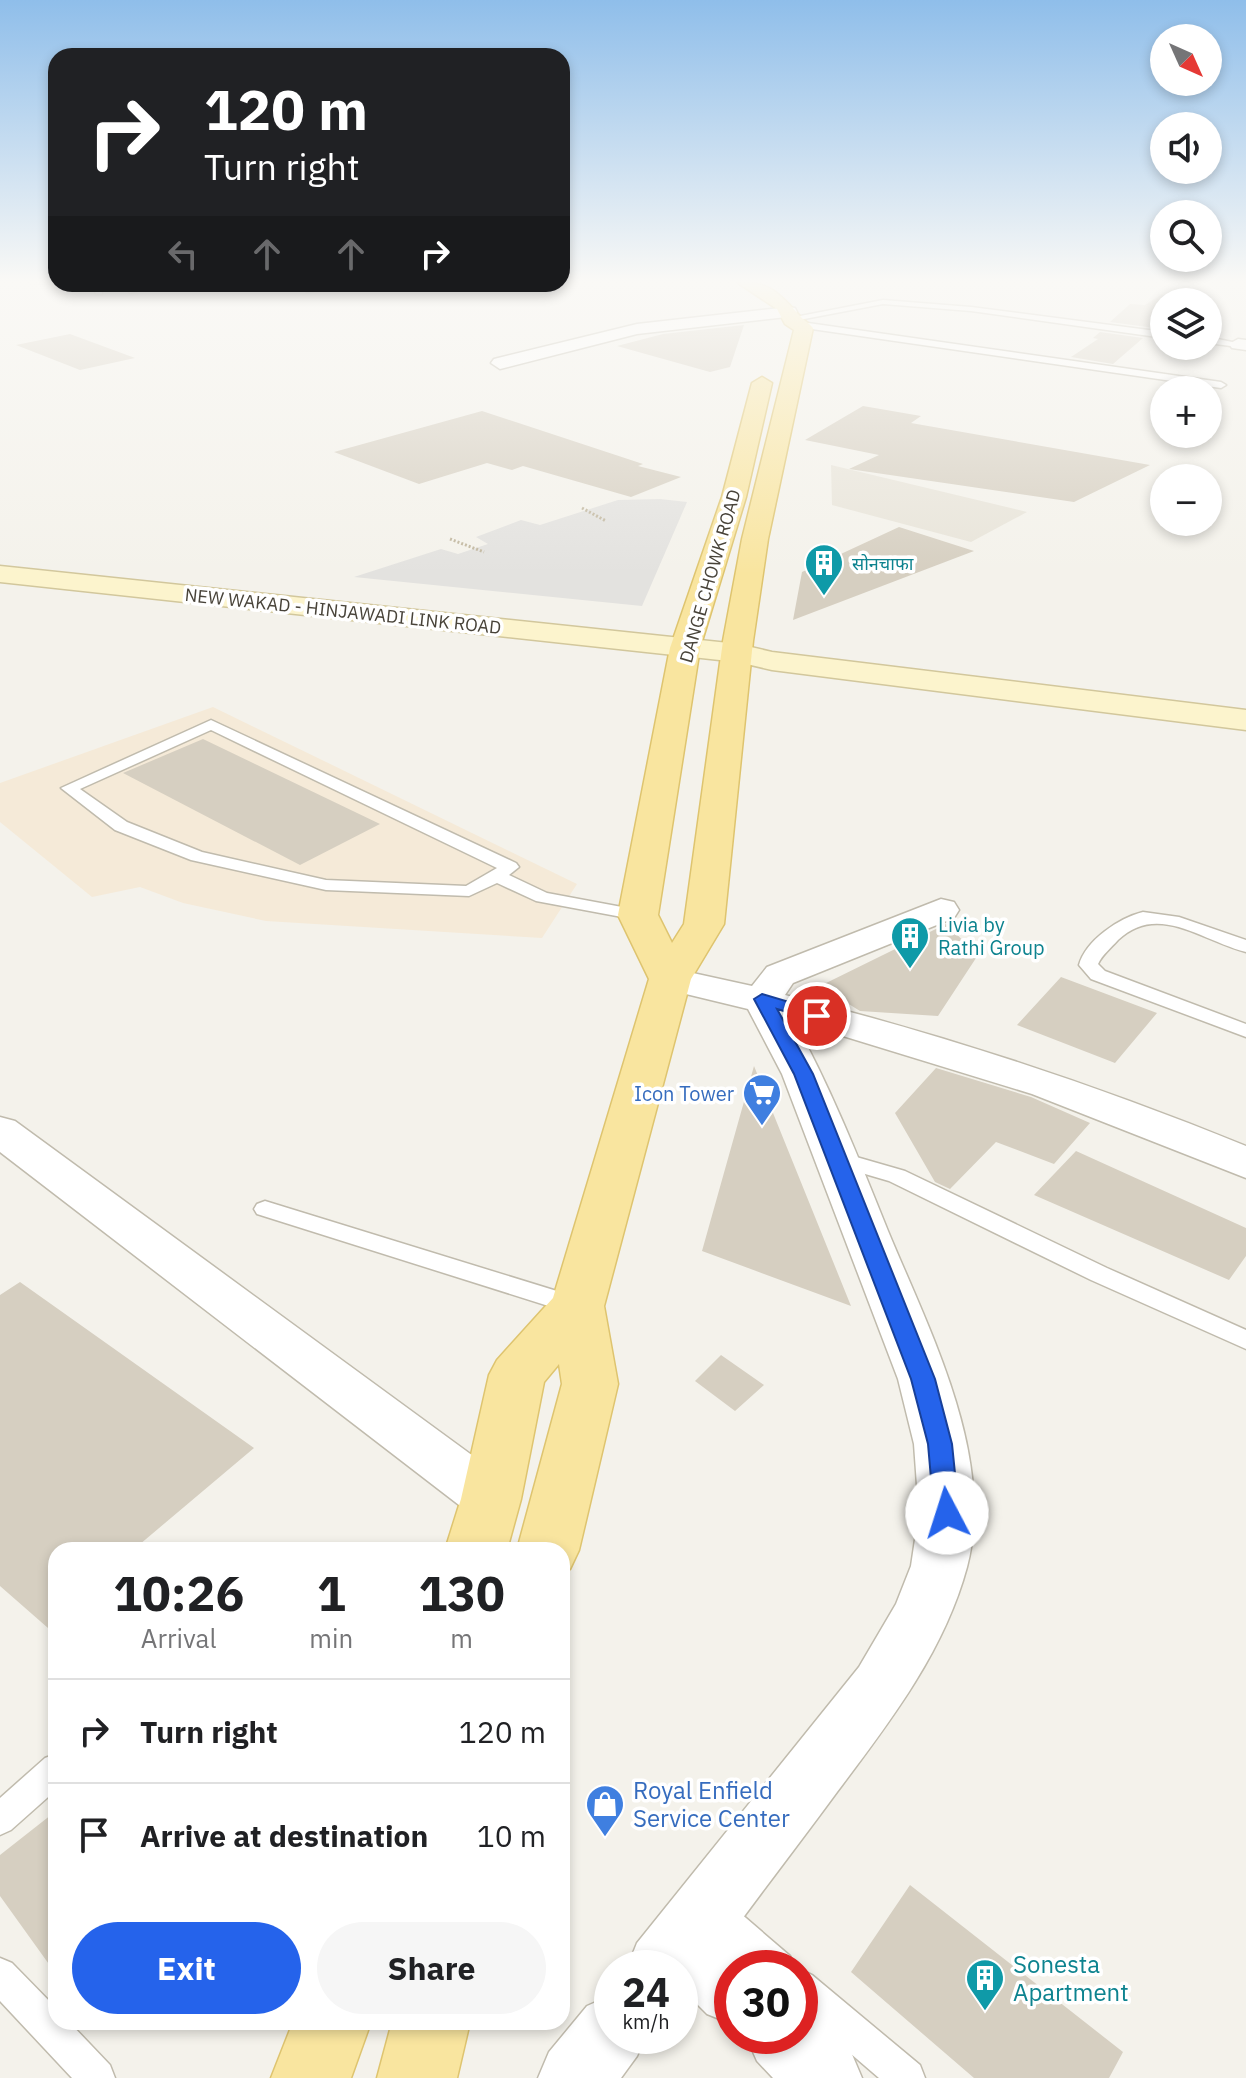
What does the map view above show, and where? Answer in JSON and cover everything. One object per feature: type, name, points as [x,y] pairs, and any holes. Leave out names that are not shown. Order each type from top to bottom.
[{"type":"main road","name":"DANGE CHOWK ROAD","points":[[638,915],[684,658],[734,497],[763,380]]},
{"type":"main road","name":"DANGE CHOWK ROAD","points":[[483,1525],[517,1375],[577,1306],[670,979],[704,924],[736,664],[755,539],[792,380]]},
{"type":"main road","points":[[754,415],[784,415]]},
{"type":"main road","name":"NEW WAKAD - HINJAWADI LINK ROAD","points":[[0,574],[236,607],[736,664]]},
{"type":"main road","name":"NEW WAKAD - HINJAWADI LINK ROAD","points":[[0,589],[236,607]]},
{"type":"main road","points":[[736,664],[772,661],[1246,720]]},
{"type":"main road","points":[[736,664],[1246,734]]},
{"type":"main road","points":[[638,915],[670,979]]},
{"type":"main road","name":"DANGE CHOWK ROAD","points":[[550,1542],[590,1384],[577,1306]]},
{"type":"main road","points":[[311,2078],[329,2030]]},
{"type":"main road","points":[[417,2078],[429,2030]]},
{"type":"street","points":[[762,999],[780,975],[941,910]]},
{"type":"street","points":[[670,979],[762,999],[1100,1103],[1246,1163]]},
{"type":"street","points":[[714,1970],[684,1939],[880,1687],[921,1615],[939,1566],[947,1513],[940,1444],[923,1379],[803,1074],[762,999]]},
{"type":"street","points":[[9,1150],[483,1525]]},
{"type":"street","points":[[575,2078],[594,2054]]},
{"type":"street","points":[[800,2054],[825,2078]]},
{"type":"lane","points":[[211,724],[510,867],[496,876],[469,891],[326,885],[197,856],[121,826],[69,788],[211,724]]},
{"type":"lane","points":[[496,876],[542,897],[638,915]]},
{"type":"lane","points":[[1246,946],[1165,918],[1139,917],[1129,922],[1090,958],[1088,965],[1098,975],[1246,1031]]},
{"type":"lane","points":[[839,1159],[897,1176],[1099,1274],[1246,1340]]},
{"type":"lane","points":[[265,1209],[577,1306]]},
{"type":"lane","points":[[0,1819],[48,1776]]},
{"type":"lane","points":[[684,1939],[720,1950]]},
{"type":"lane","points":[[0,1975],[48,2026]]},
{"type":"lane","points":[[818,2002],[907,2078]]},
{"type":"lane","points":[[52,2030],[97,2078]]},
{"type":"path","points":[[582,508],[606,521]]},
{"type":"path","points":[[450,539],[484,552]]},
{"type":"shaded area","points":[[831,465],[1027,512],[971,542],[832,505]]},
{"type":"shaded area","points":[[618,500],[687,502],[642,606],[354,577],[441,549],[458,554],[488,544],[476,537],[521,520],[540,525]]},
{"type":"shaded area","points":[[213,707],[577,884],[542,938],[266,921],[183,903],[140,887],[92,897],[0,822],[0,783]]},
{"type":"building","points":[[863,406],[921,416],[911,423],[1150,465],[1074,502],[849,469],[879,455],[805,440]]},
{"type":"building","points":[[482,411],[643,464],[638,466],[681,477],[631,497],[523,466],[512,470],[487,463],[419,484],[334,452]]},
{"type":"building","points":[[899,527],[974,551],[793,620],[802,572]]},
{"type":"building","points":[[203,739],[380,824],[300,865],[123,773]]},
{"type":"building","name":"Livia by Rathi Group","points":[[946,924],[978,955],[938,1016],[860,1011],[820,986]]},
{"type":"building","points":[[1061,977],[1157,1013],[1115,1063],[1017,1025]]},
{"type":"building","points":[[754,1066],[851,1306],[702,1251]]},
{"type":"building","points":[[936,1068],[1031,1097],[1090,1123],[1054,1164],[996,1142],[950,1189],[935,1182],[895,1113]]},
{"type":"building","points":[[1076,1151],[1246,1228],[1246,1256],[1229,1280],[1034,1195]]},
{"type":"building","points":[[20,1282],[254,1448],[142,1542],[48,1542],[48,1628],[0,1586],[0,1295]]},
{"type":"building","points":[[721,1355],[764,1385],[735,1411],[695,1381]]},
{"type":"building","points":[[48,1817],[48,1963],[0,1896],[0,1855]]},
{"type":"building","name":"Sonesta Apartment","points":[[910,1885],[1123,2052],[1109,2078],[974,2078],[851,1972]]},
{"type":"place","name":"सोनचाफा","points":[[824,597]]},
{"type":"place","name":"Livia by Rathi Group","points":[[910,970]]},
{"type":"place","name":"Icon Tower","points":[[762,1127]]},
{"type":"place","name":"Royal Enfield Service Center","points":[[605,1838]]},
{"type":"place","name":"Sonesta Apartment","points":[[985,2012]]},
{"type":"route","points":[[817,1016],[762,999],[803,1074],[923,1379],[940,1444],[947,1513]]}]
